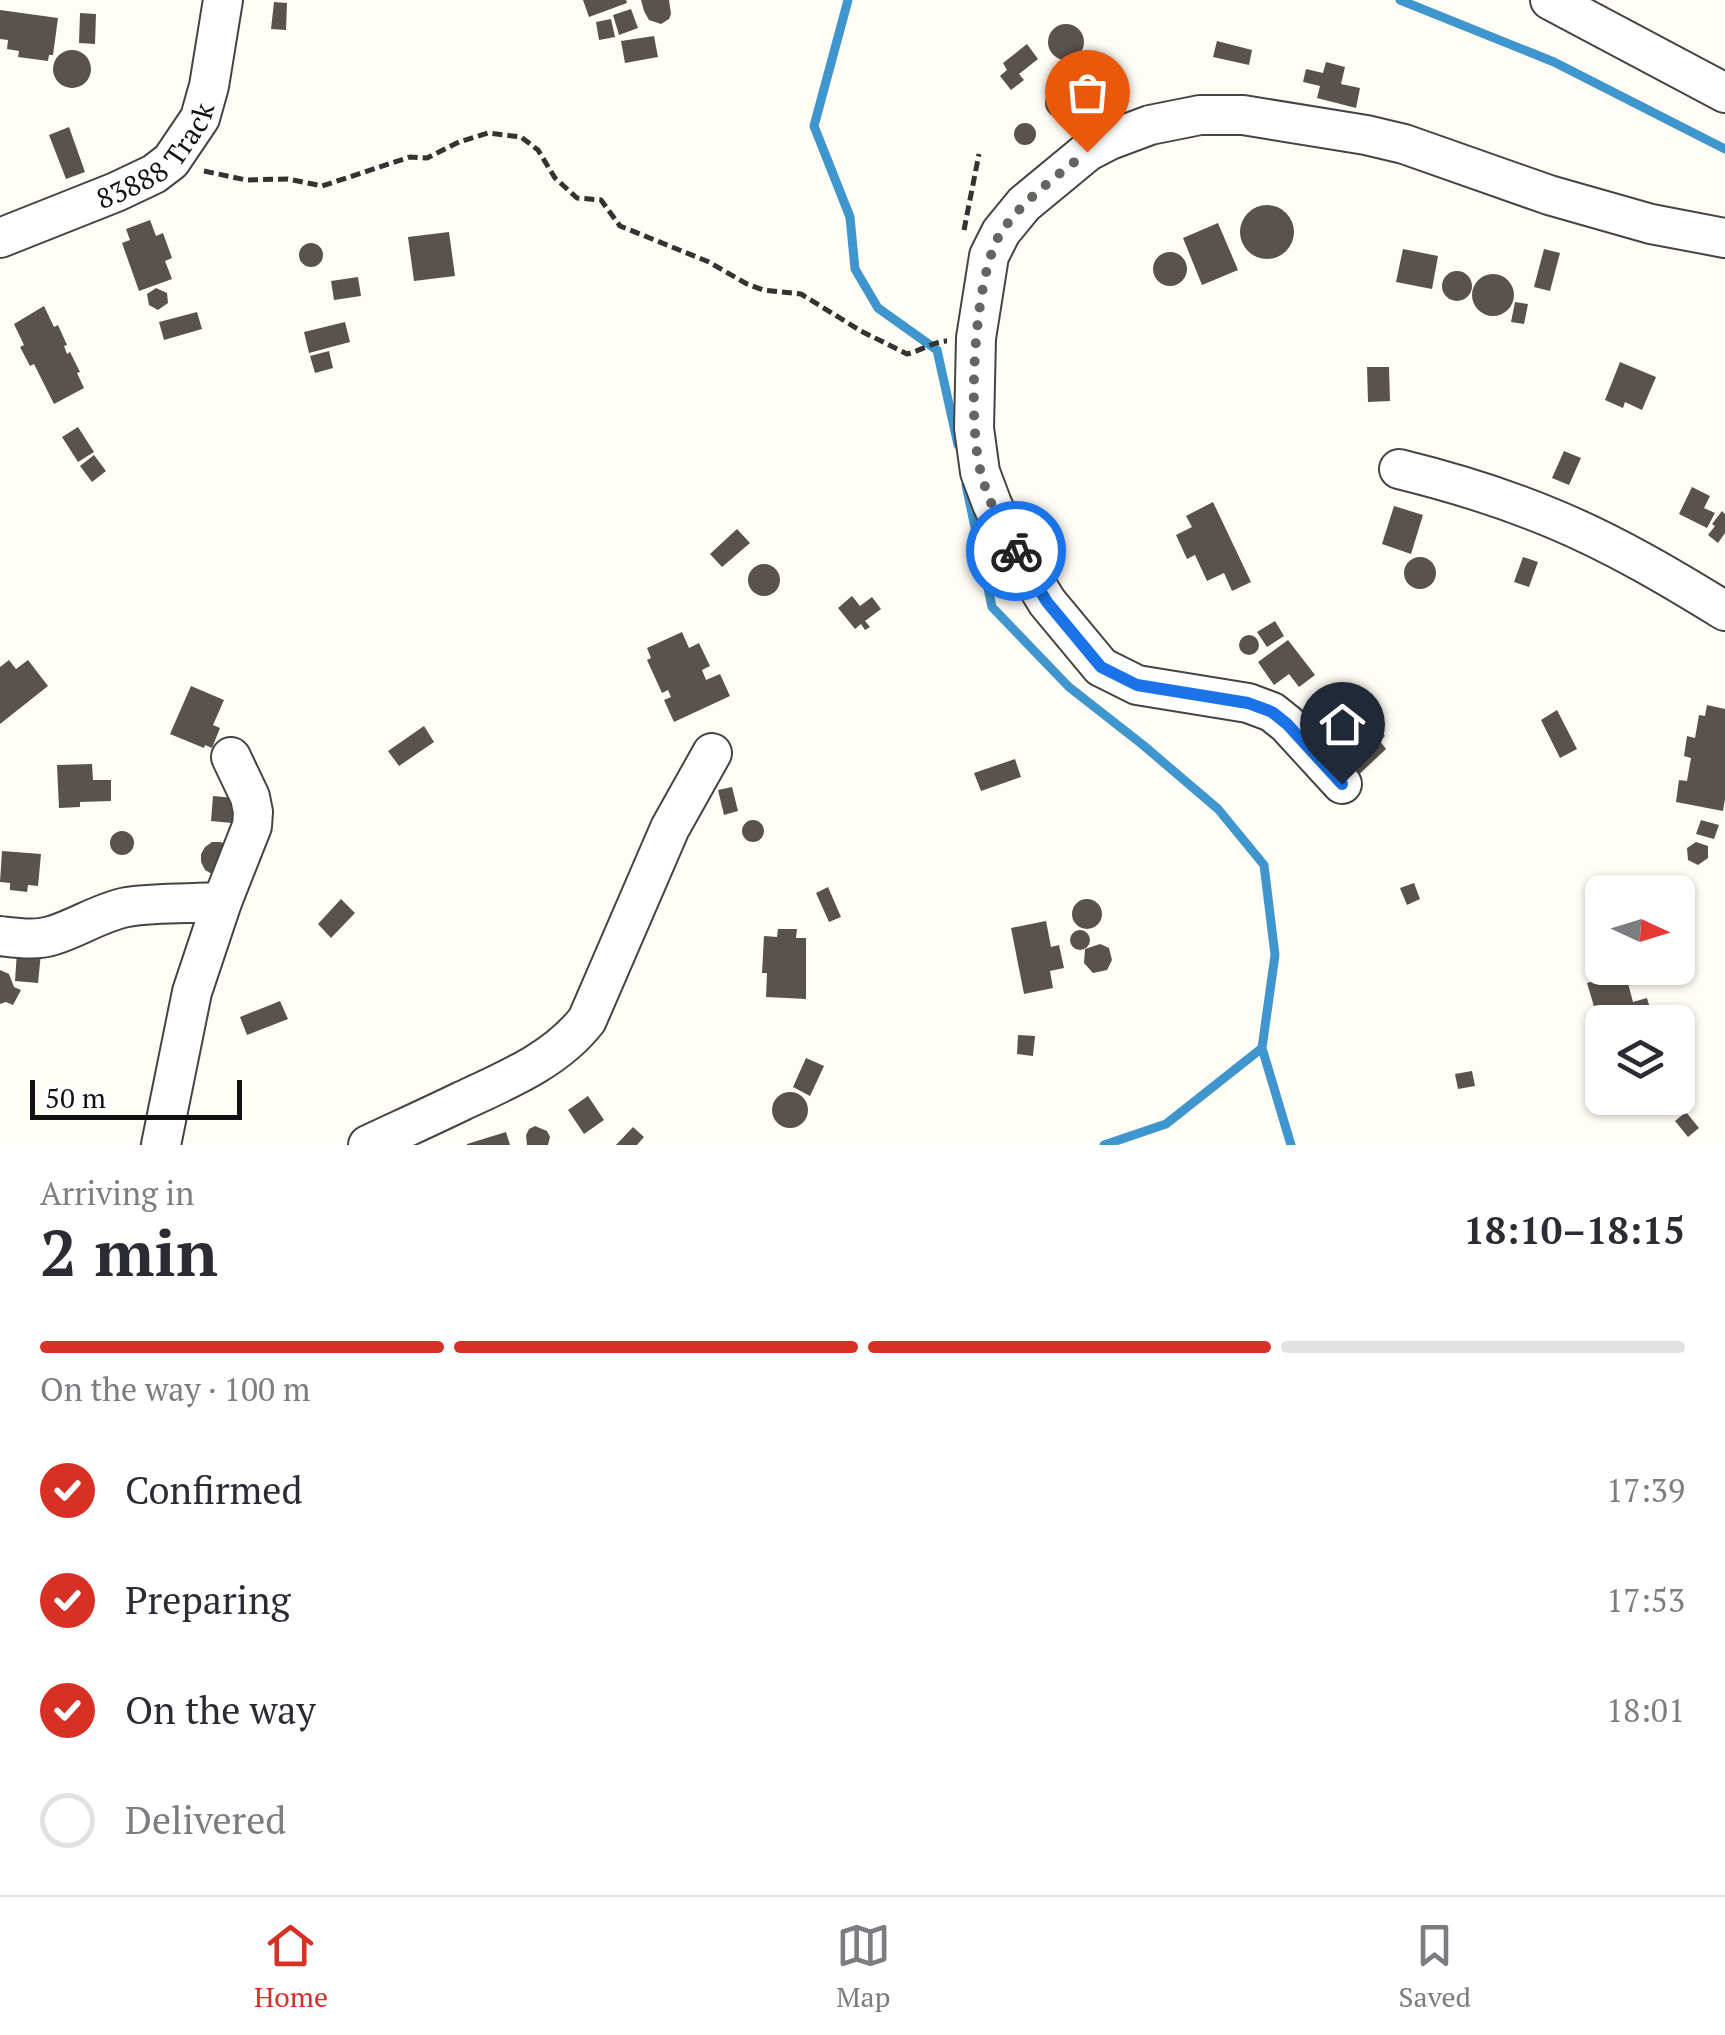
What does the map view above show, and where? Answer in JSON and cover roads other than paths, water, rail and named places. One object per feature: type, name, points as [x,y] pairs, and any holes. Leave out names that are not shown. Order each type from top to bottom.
[{"type":"street","name":"83888 Track","points":[[0,238],[116,192],[171,161],[200,118],[223,0]]},
{"type":"street","points":[[1550,0],[1725,93]]},
{"type":"street","points":[[1342,784],[1272,712],[1248,703],[1137,685],[1101,667],[1047,602],[992,504],[980,472],[974,428],[976,338],[989,256],[1001,232],[1024,204],[1087,152],[1110,140],[1180,117],[1243,115],[1404,144],[1549,195],[1651,224],[1725,238]]},
{"type":"street","points":[[1399,469],[1459,484],[1554,518],[1664,573],[1725,611]]},
{"type":"street","points":[[368,1145],[498,1085],[556,1053],[574,1037],[587,1020],[670,828],[712,752]]},
{"type":"street","points":[[161,1145],[192,992],[252,826],[250,797],[231,757]]},
{"type":"street","points":[[0,936],[54,936],[128,907],[222,902]]},
{"type":"waterway","points":[[848,0],[814,126],[850,217],[855,269],[878,308],[937,350],[958,445]]},
{"type":"waterway","points":[[1400,0],[1554,62],[1725,149]]},
{"type":"waterway","points":[[966,485],[992,607],[1069,687],[1218,809],[1264,865],[1275,955],[1262,1048],[1291,1145]]},
{"type":"waterway","points":[[1104,1145],[1166,1124],[1262,1048]]}]
